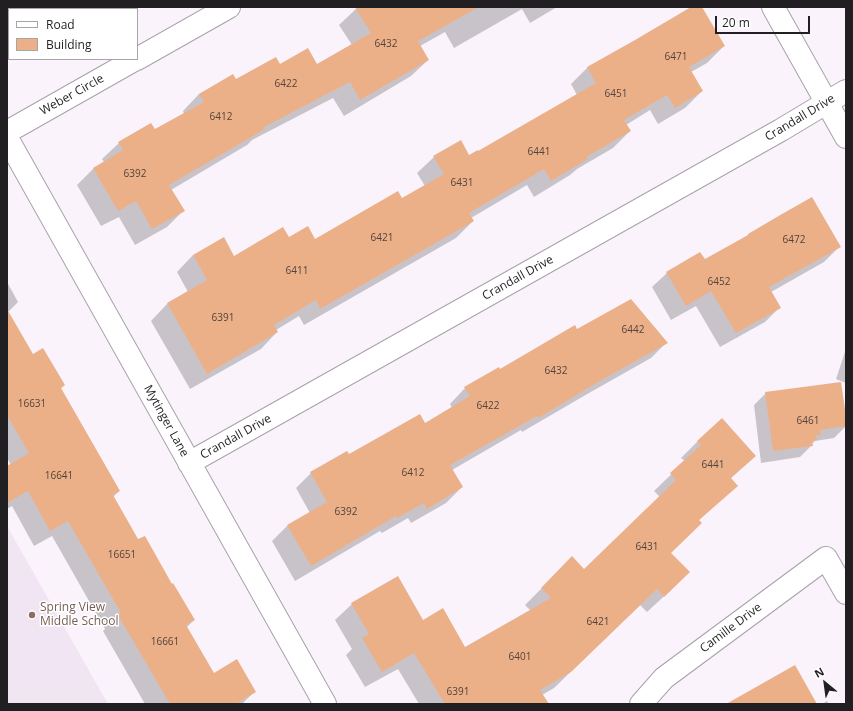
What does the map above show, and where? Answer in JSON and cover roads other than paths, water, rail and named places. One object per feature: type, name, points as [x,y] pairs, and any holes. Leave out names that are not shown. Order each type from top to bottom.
[{"type":"street","name":"Weber Circle","points":[[138,58],[229,7]]},
{"type":"street","points":[[773,7],[846,137]]},
{"type":"street","name":"Weber Circle","points":[[7,132],[135,60]]},
{"type":"street","name":"Crandall Drive","points":[[189,463],[781,130],[846,91]]},
{"type":"street","name":"Mytinger Lane","points":[[7,138],[325,704]]},
{"type":"street","name":"Camille Drive","points":[[641,704],[664,678],[826,558],[846,593]]},
{"type":"place","name":"Spring View Middle School","points":[[32,615]]}]
